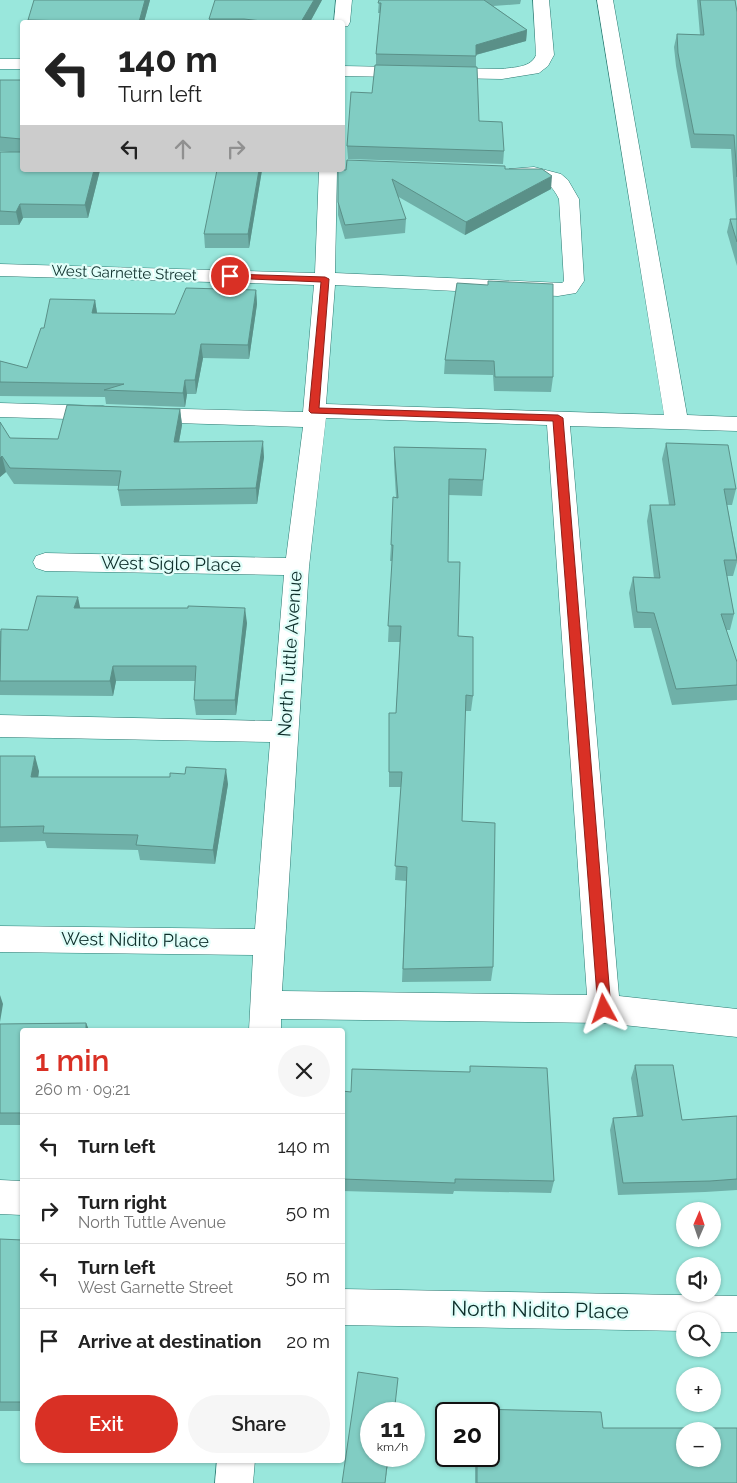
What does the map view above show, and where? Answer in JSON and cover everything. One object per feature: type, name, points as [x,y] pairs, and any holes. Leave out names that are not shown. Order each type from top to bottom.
[{"type":"street","points":[[342,20],[344,0]]},
{"type":"street","points":[[345,71],[502,74],[532,69],[542,62],[545,55],[541,0]]},
{"type":"street","points":[[605,0],[677,422]]},
{"type":"street","points":[[0,64],[20,64]]},
{"type":"street","name":"North Tuttle Avenue","points":[[265,1018],[297,567],[314,416],[325,279],[328,172]]},
{"type":"street","name":"West Garnette Street","points":[[0,270],[397,281],[558,290],[569,288],[574,281],[569,199],[561,184],[554,178],[534,173],[496,172]]},
{"type":"street","points":[[0,410],[558,418],[737,424]]},
{"type":"street","points":[[558,418],[604,1009]]},
{"type":"street","name":"West Siglo Place","points":[[45,562],[297,567]]},
{"type":"street","points":[[0,726],[284,732]]},
{"type":"street","name":"West Nidito Place","points":[[0,939],[269,942]]},
{"type":"street","points":[[265,1018],[604,1009],[737,1023]]},
{"type":"street","points":[[0,1198],[20,1198]]},
{"type":"street","name":"North Nidito Place","points":[[345,1307],[737,1314]]},
{"type":"street","points":[[234,1483],[236,1463]]},
{"type":"building","points":[[34,0],[145,0],[140,20],[28,20]]},
{"type":"building","points":[[215,0],[314,0],[302,20],[209,19]]},
{"type":"building","points":[[379,0],[484,0],[527,30],[476,45],[476,56],[376,54],[381,3],[378,3]]},
{"type":"building","points":[[700,0],[735,0],[737,12],[737,177],[734,135],[694,134],[678,53],[677,34],[704,35]]},
{"type":"building","points":[[375,65],[477,67],[479,121],[502,122],[504,151],[347,146],[351,92],[372,93]]},
{"type":"building","points":[[0,80],[20,80],[20,139],[0,137]]},
{"type":"building","points":[[0,152],[20,152],[20,172],[93,172],[85,205],[20,204],[16,212],[0,211]]},
{"type":"building","points":[[347,160],[505,166],[505,169],[542,169],[552,176],[466,222],[392,179],[406,219],[345,225],[338,202],[338,172],[345,172]]},
{"type":"building","points":[[217,172],[259,172],[248,234],[204,234]]},
{"type":"building","points":[[730,219],[737,219],[737,242]]},
{"type":"building","points":[[488,281],[553,284],[553,377],[495,377],[494,361],[445,360],[457,283],[488,285]]},
{"type":"building","points":[[186,288],[256,290],[248,345],[201,344],[195,380],[185,380],[183,393],[104,390],[124,384],[0,382],[0,361],[27,368],[41,328],[44,328],[50,299],[95,300],[92,313],[175,314]]},
{"type":"building","points":[[67,405],[180,409],[174,442],[263,441],[256,488],[118,490],[121,471],[10,468],[2,456],[0,458],[0,422],[10,438],[58,439]]},
{"type":"building","points":[[666,443],[728,445],[736,489],[724,489],[737,560],[724,560],[734,614],[721,614],[737,662],[737,685],[676,689],[654,613],[637,612],[633,577],[660,578],[650,505],[675,505]]},
{"type":"building","points":[[394,447],[486,449],[483,480],[449,479],[448,562],[460,562],[458,636],[473,637],[473,696],[466,695],[462,821],[495,823],[493,967],[403,969],[407,867],[395,866],[402,772],[389,772],[389,713],[396,713],[401,626],[388,626],[393,545],[391,545],[393,497],[398,498]]},
{"type":"building","points":[[37,596],[78,597],[74,608],[188,608],[188,606],[245,608],[235,700],[194,700],[196,666],[113,666],[110,681],[0,681],[1,629],[28,630]]},
{"type":"building","points":[[0,756],[35,756],[31,777],[170,777],[170,773],[185,774],[186,767],[226,769],[213,850],[136,845],[138,835],[43,833],[44,826],[0,827]]},
{"type":"building","points":[[86,1023],[86,1028],[20,1028],[20,1113],[0,1113],[0,1024]]},
{"type":"building","points":[[635,1065],[673,1065],[682,1120],[737,1116],[737,1179],[623,1183],[613,1118],[643,1116]]},
{"type":"building","points":[[470,1066],[547,1068],[554,1181],[455,1179],[455,1183],[345,1179],[345,1091],[351,1092],[352,1069],[470,1072]]},
{"type":"building","points":[[0,1239],[20,1240],[20,1402],[0,1402]]},
{"type":"building","points":[[358,1372],[398,1378],[395,1402],[360,1402],[360,1467],[387,1467],[385,1483],[342,1483]]},
{"type":"building","points":[[500,1410],[601,1412],[603,1428],[676,1428],[676,1467],[721,1467],[721,1428],[737,1428],[737,1483],[477,1483],[477,1467],[500,1467]]},
{"type":"route","points":[[230,276],[325,279],[314,411],[558,418],[604,1009]]}]
